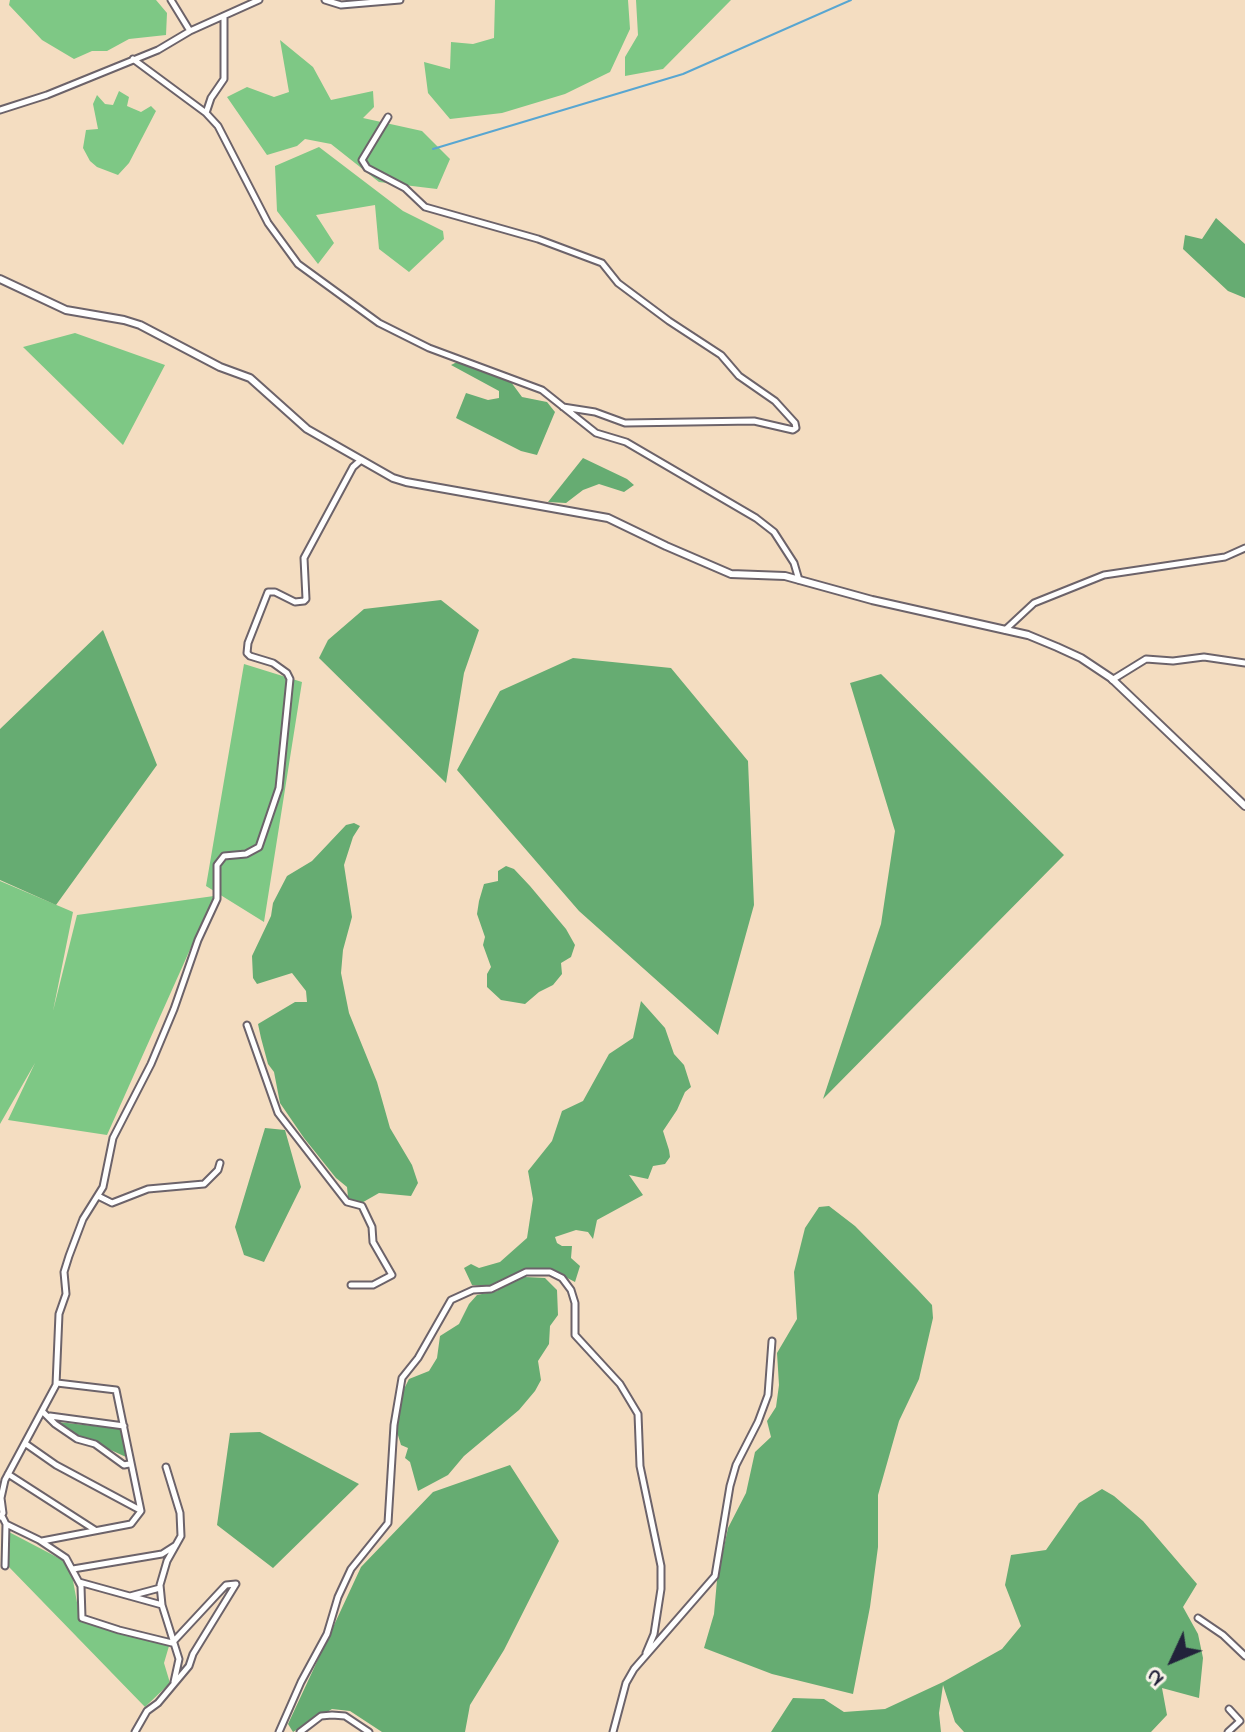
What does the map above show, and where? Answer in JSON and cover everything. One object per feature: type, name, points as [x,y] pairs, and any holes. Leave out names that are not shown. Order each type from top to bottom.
[{"type":"street","points":[[171,0],[190,31]]},
{"type":"street","points":[[0,110],[47,95],[158,50],[190,31],[259,0]]},
{"type":"street","points":[[325,0],[341,5],[400,0]]},
{"type":"street","points":[[206,113],[211,98],[224,79],[224,17]]},
{"type":"street","points":[[133,59],[206,113],[218,126],[268,223],[298,264],[379,323],[429,348],[542,390],[596,433],[626,442],[756,518],[774,532],[794,563],[799,580]]},
{"type":"street","points":[[388,117],[362,160],[367,168],[405,188],[425,207],[538,239],[602,263],[618,283],[721,355],[739,376],[775,401],[796,428],[793,430],[754,421],[625,423],[595,412],[562,407]]},
{"type":"street","points":[[1,281],[66,310],[140,325],[220,367],[250,378],[307,429],[406,482],[608,518],[731,574],[772,574],[1028,635],[1069,653],[1112,680],[1245,806]]},
{"type":"street","points":[[172,1643],[82,1618],[79,1582],[66,1558],[41,1541],[6,1524],[1,1516],[1,1498],[8,1474],[46,1414],[57,1383],[59,1314],[66,1294],[64,1272],[83,1219],[106,1181],[113,1138],[151,1064],[198,940],[217,899],[217,865],[224,856],[246,854],[259,847],[279,788],[290,679],[273,663],[250,656],[247,653],[248,643],[268,592],[295,602],[306,599],[304,558],[353,467],[361,459]]},
{"type":"street","points":[[1005,630],[1034,603],[1104,575],[1225,557],[1245,548]]},
{"type":"street","points":[[1112,680],[1146,659],[1178,661],[1204,657],[1245,663]]},
{"type":"street","points":[[247,1025],[278,1113],[347,1202],[362,1206],[372,1227],[373,1242],[392,1275],[373,1285],[351,1285]]},
{"type":"street","points":[[98,1196],[112,1203],[148,1189],[204,1184],[218,1170],[220,1163]]},
{"type":"street","points":[[279,1732],[327,1634],[338,1597],[351,1569],[388,1523],[394,1425],[402,1378],[418,1358],[443,1309],[451,1300],[473,1290],[491,1289],[526,1272],[550,1272],[562,1278],[571,1290],[575,1303],[575,1335],[620,1384],[638,1414],[640,1466],[661,1566],[654,1634],[646,1653]]},
{"type":"street","points":[[613,1732],[626,1683],[646,1653],[715,1576],[736,1465],[768,1395],[772,1341]]},
{"type":"street","points":[[41,1541],[131,1524],[141,1511],[116,1390],[57,1383]]},
{"type":"street","points":[[46,1414],[124,1426]]},
{"type":"street","points":[[46,1414],[77,1439],[95,1444],[124,1465],[129,1464]]},
{"type":"street","points":[[26,1444],[56,1465],[141,1511]]},
{"type":"street","points":[[166,1467],[180,1513],[181,1536],[167,1561],[160,1588],[172,1643],[179,1659],[174,1683]]},
{"type":"street","points":[[8,1474],[96,1531]]},
{"type":"street","points":[[5,1566],[6,1524]]},
{"type":"street","points":[[73,1569],[162,1554],[177,1543]]},
{"type":"street","points":[[79,1582],[162,1605]]},
{"type":"street","points":[[135,1732],[147,1711],[158,1703],[189,1666],[193,1654],[236,1584],[226,1585],[172,1643]]},
{"type":"street","points":[[129,1597],[160,1588]]},
{"type":"street","points":[[1198,1618],[1223,1635],[1245,1656]]},
{"type":"street","points":[[1228,1732],[1240,1721],[1229,1709]]},
{"type":"street","points":[[300,1732],[321,1716],[336,1715],[345,1716],[369,1732]]},
{"type":"green space","points":[[10,0],[156,0],[167,13],[166,35],[129,39],[107,51],[92,51],[74,59],[42,40],[9,5]]},
{"type":"green space","points":[[495,0],[628,0],[630,29],[610,72],[565,94],[502,113],[450,119],[428,93],[424,62],[450,69],[451,42],[473,44],[494,38]]},
{"type":"green space","points":[[636,0],[731,0],[663,69],[625,76],[625,57],[638,35]]},
{"type":"green space","points":[[280,40],[313,67],[331,100],[373,91],[374,107],[363,118],[422,131],[450,159],[437,189],[379,182],[331,144],[305,139],[297,146],[267,155],[227,97],[247,87],[274,97],[289,92]]},
{"type":"green space","points":[[119,91],[129,97],[127,106],[141,112],[151,106],[156,111],[129,163],[118,175],[97,167],[83,148],[86,130],[98,129],[93,104],[97,95],[105,104],[113,105]]},
{"type":"green space","points":[[319,147],[403,211],[443,231],[444,239],[409,272],[379,249],[375,205],[316,215],[334,243],[318,264],[277,211],[275,166]]},
{"type":"green space","points":[[1216,218],[1245,244],[1245,298],[1228,291],[1183,249],[1185,235],[1202,239]]},
{"type":"green space","points":[[75,333],[165,365],[123,445],[23,347]]},
{"type":"green space","points":[[457,362],[511,382],[522,397],[547,402],[555,412],[537,455],[521,451],[456,418],[466,393],[488,400],[499,398],[499,391],[451,365]]},
{"type":"green space","points":[[583,458],[634,485],[624,492],[599,484],[583,490],[566,503],[548,502]]},
{"type":"green space","points":[[441,600],[479,630],[464,673],[446,783],[319,658],[328,640],[364,609]]},
{"type":"green space","points":[[103,630],[157,765],[56,905],[0,880],[0,729]]},
{"type":"green space","points":[[573,658],[671,668],[748,761],[754,905],[718,1035],[579,911],[457,770],[500,691]]},
{"type":"green space","points":[[244,664],[302,682],[264,922],[206,886]]},
{"type":"green space","points":[[881,674],[1064,855],[823,1099],[881,924],[895,831],[850,683]]},
{"type":"green space","points":[[354,823],[360,826],[344,865],[352,917],[343,950],[341,973],[349,1013],[377,1082],[390,1128],[412,1165],[418,1183],[411,1196],[379,1193],[358,1205],[348,1197],[347,1187],[304,1138],[280,1103],[274,1072],[268,1064],[261,1038],[258,1024],[295,1002],[307,1002],[306,991],[292,973],[257,984],[253,978],[252,956],[287,876],[312,861],[346,825]]},
{"type":"green space","points":[[506,866],[514,869],[530,886],[566,929],[575,945],[571,957],[561,963],[562,974],[553,985],[525,1004],[501,1000],[487,987],[487,974],[491,967],[477,914],[479,901],[484,884],[498,881],[498,871]]},
{"type":"green space","points":[[0,881],[73,912],[53,1011],[77,915],[214,896],[107,1135],[8,1120],[35,1063],[0,1124]]},
{"type":"green space","points":[[641,1001],[665,1028],[674,1054],[684,1065],[691,1087],[663,1131],[670,1157],[665,1164],[653,1166],[648,1179],[629,1175],[643,1195],[597,1220],[593,1239],[588,1232],[576,1230],[555,1237],[562,1246],[572,1246],[571,1258],[580,1266],[575,1282],[548,1268],[526,1269],[490,1287],[472,1285],[464,1268],[471,1264],[479,1268],[500,1262],[527,1238],[533,1199],[528,1171],[552,1141],[562,1111],[583,1101],[609,1054],[633,1038]]},
{"type":"green space","points":[[265,1128],[285,1130],[301,1187],[264,1262],[244,1255],[235,1227]]},
{"type":"green space","points":[[829,1206],[855,1226],[932,1305],[933,1318],[919,1379],[899,1421],[878,1495],[878,1547],[853,1694],[772,1674],[704,1648],[714,1614],[717,1580],[728,1528],[746,1493],[755,1452],[771,1437],[767,1421],[776,1407],[779,1385],[777,1353],[797,1319],[794,1272],[805,1228],[819,1207]]},
{"type":"green space","points":[[545,1278],[557,1290],[558,1315],[550,1326],[549,1344],[538,1361],[541,1380],[519,1410],[464,1456],[448,1475],[418,1491],[410,1462],[405,1458],[408,1448],[401,1445],[397,1432],[402,1393],[409,1379],[429,1371],[437,1358],[440,1336],[459,1324],[477,1295],[497,1291],[511,1279]]},
{"type":"green space","points":[[58,1422],[121,1429],[126,1457],[67,1430]]},
{"type":"green space","points":[[260,1432],[359,1484],[273,1568],[217,1525],[230,1433]]},
{"type":"green space","points":[[510,1465],[559,1541],[504,1650],[470,1705],[465,1732],[382,1732],[350,1711],[332,1709],[293,1732],[288,1724],[361,1567],[433,1492]]},
{"type":"green space","points":[[1102,1489],[1143,1521],[1197,1584],[1183,1607],[1198,1634],[1203,1658],[1199,1698],[1162,1688],[1167,1715],[1151,1732],[964,1732],[955,1722],[943,1685],[939,1713],[941,1732],[771,1732],[793,1698],[824,1699],[844,1712],[885,1709],[943,1682],[1002,1649],[1021,1626],[1005,1585],[1011,1555],[1046,1550],[1079,1503]]},
{"type":"green space","points":[[9,1532],[70,1564],[80,1619],[169,1646],[164,1663],[170,1683],[145,1707],[8,1566]]},
{"type":"waterway","points":[[433,149],[683,74],[851,0]]}]
